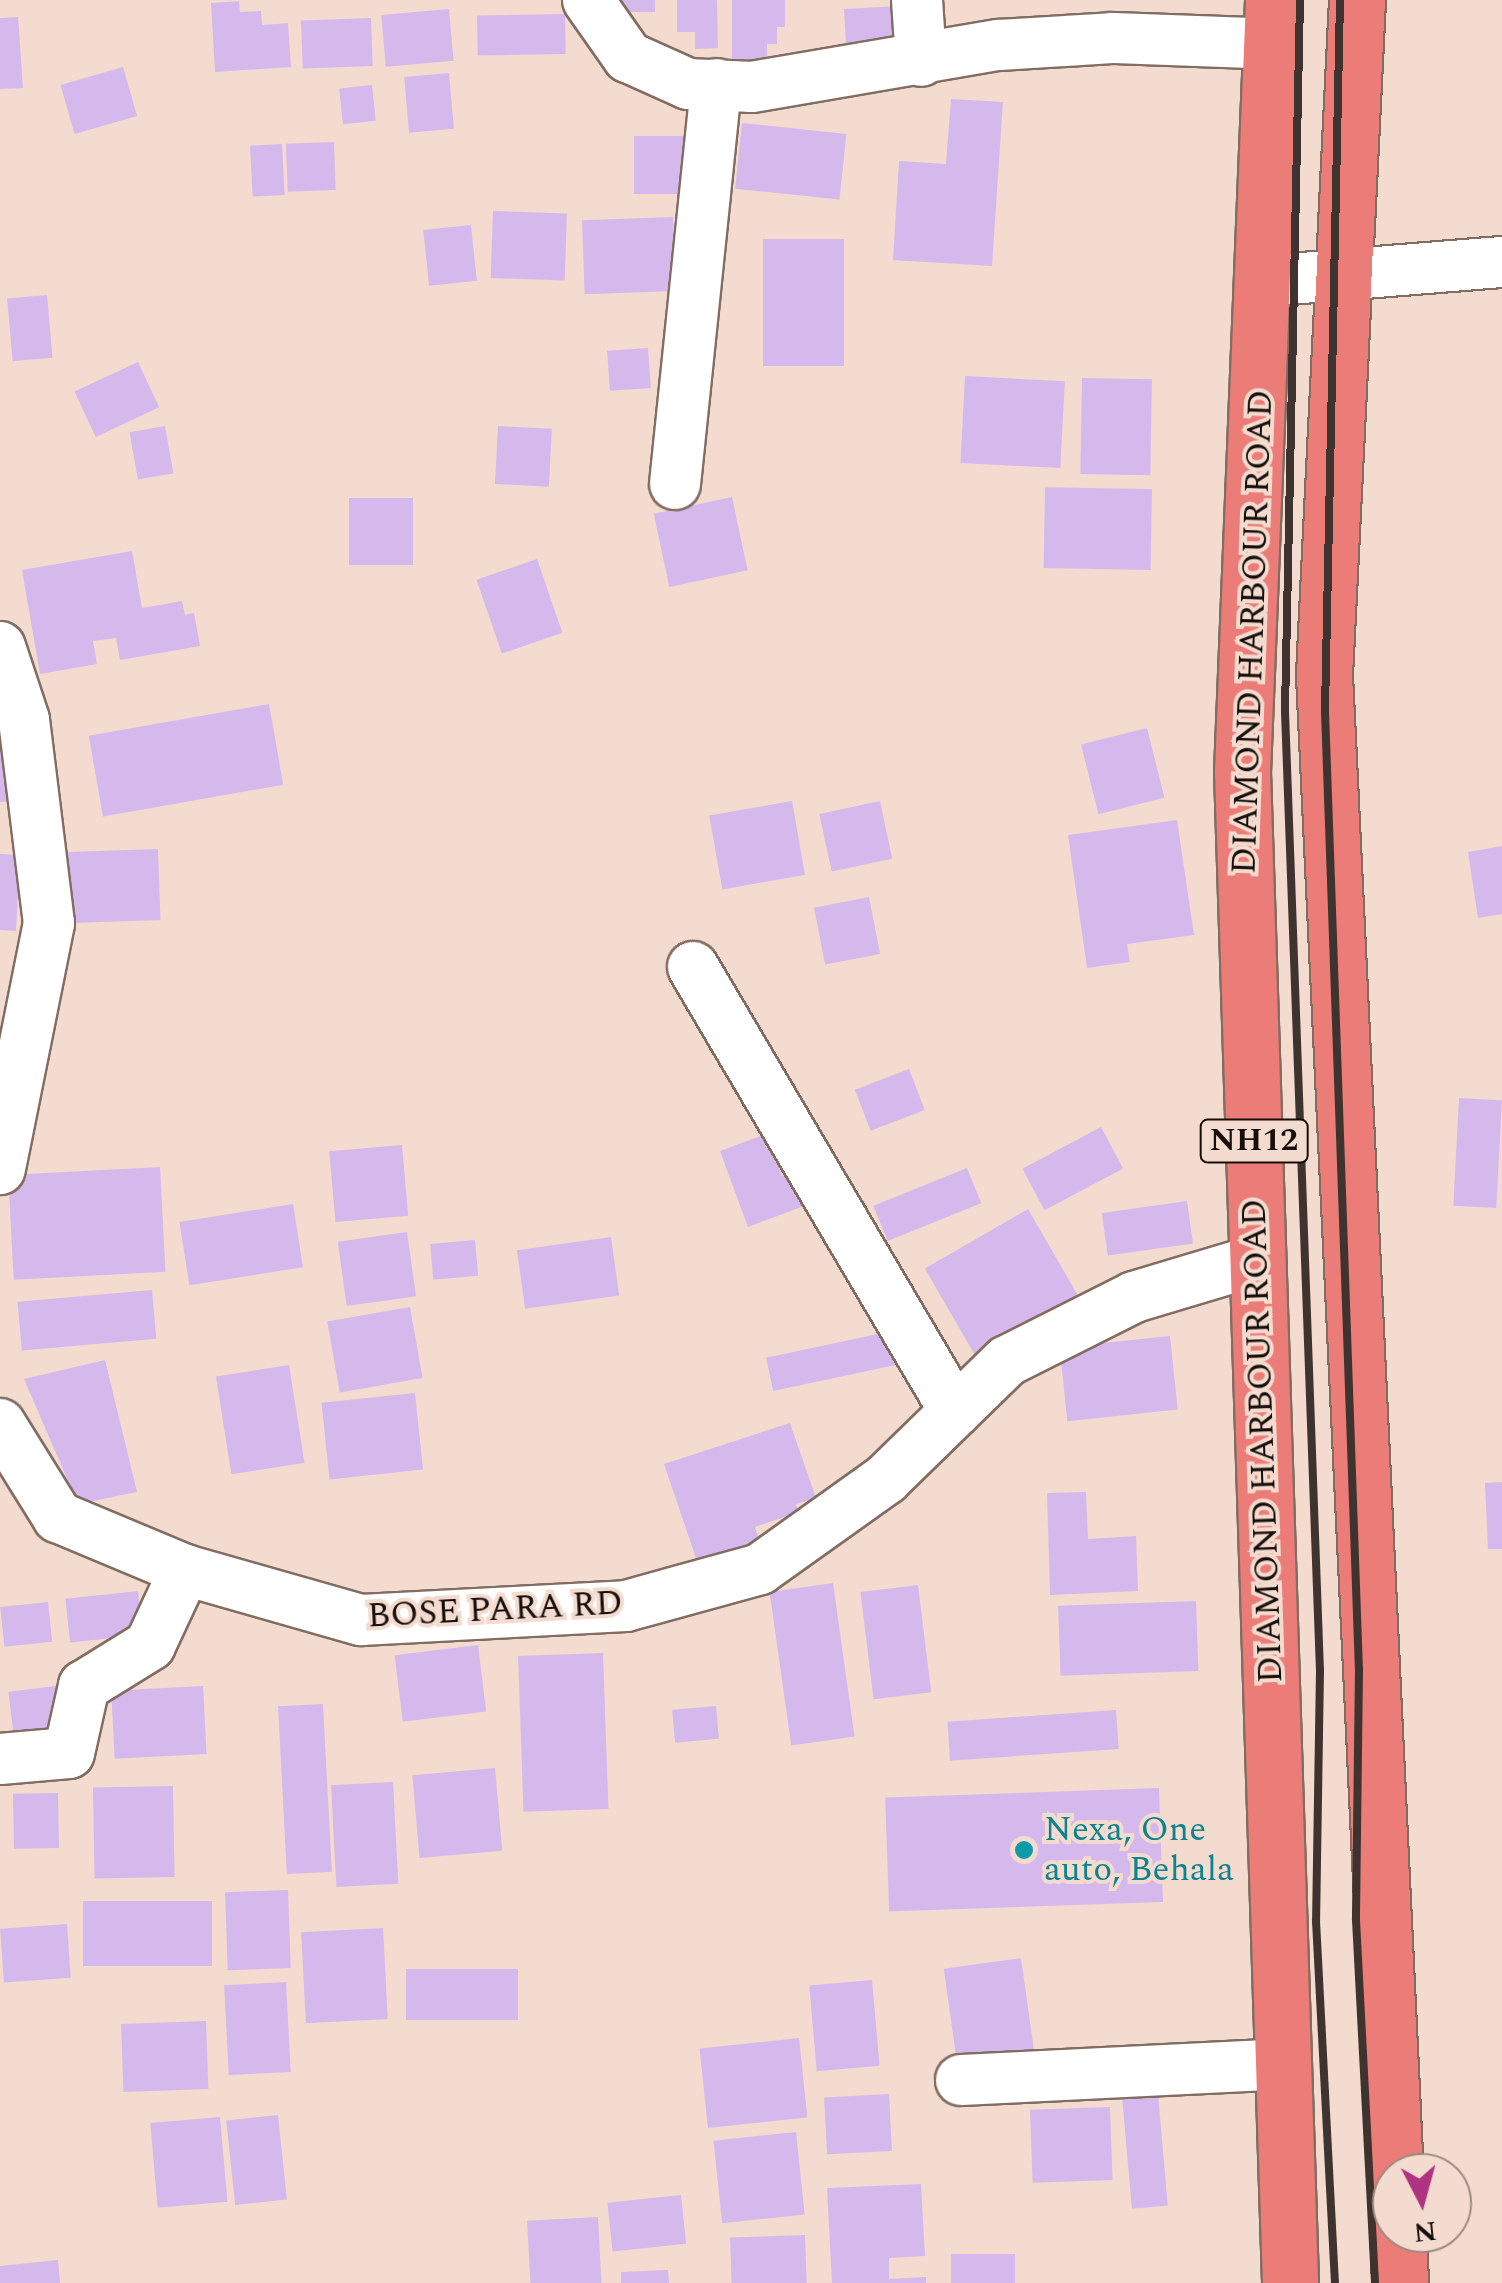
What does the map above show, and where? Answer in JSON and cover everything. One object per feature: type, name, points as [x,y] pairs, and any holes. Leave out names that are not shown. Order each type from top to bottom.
[{"type":"highway","name":"DIAMOND HARBOUR ROAD","points":[[1357,0],[1324,676],[1394,2153]]},
{"type":"highway","name":"DIAMOND HARBOUR ROAD","points":[[1274,22],[1242,771],[1290,2283]]},
{"type":"highway","points":[[1399,2253],[1400,2283]]},
{"type":"street","points":[[588,0],[628,57],[688,84],[752,87],[1000,45],[1274,22]]},
{"type":"street","points":[[917,0],[921,61]]},
{"type":"street","points":[[675,484],[716,84]]},
{"type":"street","points":[[1265,280],[1502,262]]},
{"type":"street","points":[[0,647],[24,720],[49,923],[0,1169]]},
{"type":"street","points":[[692,968],[956,1411]]},
{"type":"street","name":"BOSE PARA RD","points":[[0,1424],[58,1517],[185,1570],[362,1620],[626,1606],[760,1568],[886,1480],[1022,1353],[1134,1298],[1257,1260]]},
{"type":"street","points":[[0,1759],[69,1753],[84,1686],[150,1645],[185,1570]]},
{"type":"street","points":[[961,2080],[1283,2064]]},
{"type":"building","points":[[621,0],[655,0],[655,12],[621,12]]},
{"type":"building","points":[[677,0],[717,0],[718,48],[695,49],[695,32],[677,32]]},
{"type":"building","points":[[732,0],[785,0],[785,27],[777,27],[777,44],[767,44],[767,65],[732,65]]},
{"type":"building","points":[[239,1],[240,12],[261,11],[262,25],[288,23],[291,67],[215,72],[211,3]]},
{"type":"building","points":[[899,6],[901,46],[846,49],[844,9]]},
{"type":"building","points":[[449,9],[454,61],[386,67],[381,15]]},
{"type":"building","points":[[565,14],[566,54],[478,56],[477,16]]},
{"type":"building","points":[[18,17],[23,88],[0,89],[0,18]]},
{"type":"building","points":[[371,18],[373,66],[303,68],[301,20]]},
{"type":"building","points":[[123,67],[137,116],[75,134],[61,85]]},
{"type":"building","points":[[449,73],[454,129],[409,133],[404,77]]},
{"type":"building","points":[[372,85],[376,121],[343,124],[339,88]]},
{"type":"building","points":[[951,99],[1003,102],[992,266],[893,260],[899,161],[946,164]]},
{"type":"building","points":[[742,123],[846,134],[840,200],[735,189]]},
{"type":"building","points":[[634,136],[698,136],[698,194],[634,194]]},
{"type":"building","points":[[334,142],[336,190],[288,192],[286,144]]},
{"type":"building","points":[[282,144],[285,195],[253,197],[250,146]]},
{"type":"building","points":[[493,211],[567,214],[565,281],[491,278]]},
{"type":"building","points":[[673,217],[676,291],[585,294],[582,220]]},
{"type":"building","points":[[471,225],[477,281],[429,286],[423,230]]},
{"type":"building","points":[[763,239],[844,239],[844,366],[763,366]]},
{"type":"building","points":[[47,295],[52,358],[13,361],[7,298]]},
{"type":"building","points":[[648,348],[651,388],[610,391],[607,351]]},
{"type":"building","points":[[138,362],[159,407],[96,437],[75,392]]},
{"type":"building","points":[[965,376],[1065,381],[1060,468],[960,463]]},
{"type":"building","points":[[1082,378],[1152,379],[1150,475],[1080,474]]},
{"type":"building","points":[[165,426],[173,473],[138,480],[130,432]]},
{"type":"building","points":[[498,426],[552,429],[549,487],[495,484]]},
{"type":"building","points":[[1045,487],[1152,489],[1151,570],[1044,568]]},
{"type":"building","points":[[732,497],[748,570],[669,587],[654,514]]},
{"type":"building","points":[[349,498],[413,498],[413,565],[349,565]]},
{"type":"building","points":[[132,551],[142,608],[182,601],[185,615],[194,613],[200,646],[120,660],[116,638],[93,641],[97,664],[40,674],[22,570]]},
{"type":"building","points":[[537,559],[562,633],[502,654],[476,580]]},
{"type":"building","points":[[269,704],[283,785],[103,817],[89,736]]},
{"type":"building","points":[[1147,728],[1164,798],[1098,814],[1081,744]]},
{"type":"building","points":[[0,746],[9,746],[12,801],[0,802]]},
{"type":"building","points":[[792,801],[805,875],[722,889],[709,816]]},
{"type":"building","points":[[880,801],[892,859],[832,872],[819,814]]},
{"type":"building","points":[[1177,820],[1194,935],[1127,944],[1130,962],[1087,968],[1068,835]]},
{"type":"building","points":[[1502,846],[1502,914],[1478,918],[1468,852]]},
{"type":"building","points":[[158,849],[160,920],[65,923],[62,852]]},
{"type":"building","points":[[0,854],[20,855],[16,931],[0,930]]},
{"type":"building","points":[[869,897],[880,954],[825,965],[814,908]]},
{"type":"building","points":[[909,1069],[925,1110],[871,1131],[855,1090]]},
{"type":"building","points":[[1459,1098],[1502,1100],[1496,1208],[1453,1206]]},
{"type":"building","points":[[1101,1127],[1123,1168],[1044,1210],[1022,1169]]},
{"type":"building","points":[[766,1134],[782,1176],[802,1168],[815,1202],[748,1227],[720,1151]]},
{"type":"building","points":[[402,1145],[408,1216],[335,1222],[329,1151]]},
{"type":"building","points":[[160,1167],[165,1272],[14,1280],[8,1175]]},
{"type":"building","points":[[967,1168],[981,1203],[888,1241],[873,1206]]},
{"type":"building","points":[[1187,1201],[1193,1244],[1108,1256],[1102,1213]]},
{"type":"building","points":[[293,1204],[303,1267],[189,1285],[179,1222]]},
{"type":"building","points":[[1028,1209],[1078,1295],[974,1354],[925,1268]]},
{"type":"building","points":[[407,1232],[416,1296],[347,1306],[338,1242]]},
{"type":"building","points":[[611,1237],[619,1295],[525,1309],[517,1250]]},
{"type":"building","points":[[475,1240],[478,1276],[433,1280],[430,1244]]},
{"type":"building","points":[[152,1290],[156,1339],[22,1351],[18,1302]]},
{"type":"building","points":[[410,1307],[423,1378],[340,1392],[327,1322]]},
{"type":"building","points":[[906,1328],[913,1361],[773,1391],[766,1358]]},
{"type":"building","points":[[1170,1336],[1178,1410],[1067,1421],[1060,1348]]},
{"type":"building","points":[[105,1360],[137,1492],[78,1504],[24,1379]]},
{"type":"building","points":[[289,1365],[304,1463],[231,1474],[216,1377]]},
{"type":"building","points":[[415,1393],[423,1470],[330,1479],[322,1403]]},
{"type":"building","points":[[790,1423],[816,1498],[796,1504],[799,1512],[755,1527],[760,1543],[698,1564],[664,1464]]},
{"type":"building","points":[[1502,1482],[1502,1549],[1488,1549],[1485,1483]]},
{"type":"building","points":[[1086,1492],[1088,1539],[1136,1536],[1138,1591],[1050,1595],[1047,1493]]},
{"type":"building","points":[[833,1583],[855,1736],[791,1745],[770,1592]]},
{"type":"building","points":[[918,1585],[931,1692],[874,1699],[860,1592]]},
{"type":"building","points":[[138,1591],[143,1635],[70,1642],[65,1599]]},
{"type":"building","points":[[1196,1601],[1198,1671],[1061,1676],[1058,1606]]},
{"type":"building","points":[[48,1602],[52,1642],[4,1647],[0,1607]]},
{"type":"building","points":[[478,1645],[486,1712],[403,1722],[395,1655]]},
{"type":"building","points":[[603,1653],[608,1809],[523,1812],[518,1656]]},
{"type":"building","points":[[56,1686],[62,1735],[14,1740],[8,1692]]},
{"type":"building","points":[[203,1686],[207,1754],[115,1759],[111,1691]]},
{"type":"building","points":[[323,1704],[332,1872],[287,1874],[278,1706]]},
{"type":"building","points":[[716,1706],[719,1739],[675,1743],[672,1710]]},
{"type":"building","points":[[1116,1710],[1119,1749],[950,1761],[947,1722]]},
{"type":"building","points":[[495,1768],[502,1851],[420,1858],[412,1775]]},
{"type":"building","points":[[393,1782],[398,1884],[336,1887],[331,1785]]},
{"type":"building","points":[[173,1786],[175,1877],[95,1878],[93,1787]]},
{"type":"building","name":"Nexa, One auto, Behala","points":[[1159,1788],[1163,1902],[889,1911],[885,1798]]},
{"type":"building","points":[[58,1793],[59,1848],[14,1849],[13,1794]]},
{"type":"building","points":[[288,1890],[291,1968],[228,1970],[225,1892]]},
{"type":"building","points":[[83,1901],[212,1901],[212,1966],[83,1966]]},
{"type":"building","points":[[67,1924],[71,1978],[4,1983],[0,1929]]},
{"type":"building","points":[[383,1928],[388,2019],[306,2023],[301,1932]]},
{"type":"building","points":[[1021,1958],[1035,2060],[958,2071],[944,1969]]},
{"type":"building","points":[[406,1969],[518,1969],[518,2020],[406,2020]]},
{"type":"building","points":[[872,1980],[879,2066],[817,2071],[809,1985]]},
{"type":"building","points":[[286,1982],[291,2072],[229,2075],[224,1985]]},
{"type":"building","points":[[206,2021],[208,2089],[123,2092],[121,2024]]},
{"type":"building","points":[[799,2038],[807,2118],[708,2128],[700,2048]]},
{"type":"building","points":[[889,2094],[892,2151],[827,2154],[824,2097]]},
{"type":"building","points":[[1158,2094],[1168,2206],[1132,2209],[1122,2097]]},
{"type":"building","points":[[1110,2107],[1113,2180],[1033,2183],[1030,2110]]},
{"type":"building","points":[[278,2115],[287,2200],[235,2205],[226,2120]]},
{"type":"building","points":[[220,2117],[227,2202],[158,2208],[150,2123]]},
{"type":"building","points":[[796,2132],[805,2215],[722,2223],[713,2141]]},
{"type":"building","points":[[921,2184],[925,2256],[889,2258],[889,2279],[926,2277],[926,2283],[832,2283],[827,2188]]},
{"type":"building","points":[[681,2195],[686,2244],[613,2251],[607,2203]]},
{"type":"building","points":[[598,2217],[601,2283],[530,2283],[527,2221]]},
{"type":"building","points":[[805,2235],[807,2283],[732,2283],[730,2238]]},
{"type":"building","points":[[951,2254],[1015,2254],[1015,2283],[951,2283]]},
{"type":"building","points":[[58,2260],[60,2283],[0,2283],[0,2266]]},
{"type":"building","points":[[668,2270],[669,2283],[621,2283],[621,2272]]},
{"type":"railway","points":[[1300,0],[1285,712],[1320,1670],[1316,1921],[1335,2283]]},
{"type":"railway","points":[[1340,0],[1325,712],[1359,1669],[1356,1920],[1375,2283]]},
{"type":"place","name":"Nexa, One auto, Behala","points":[[1024,1850]]}]
